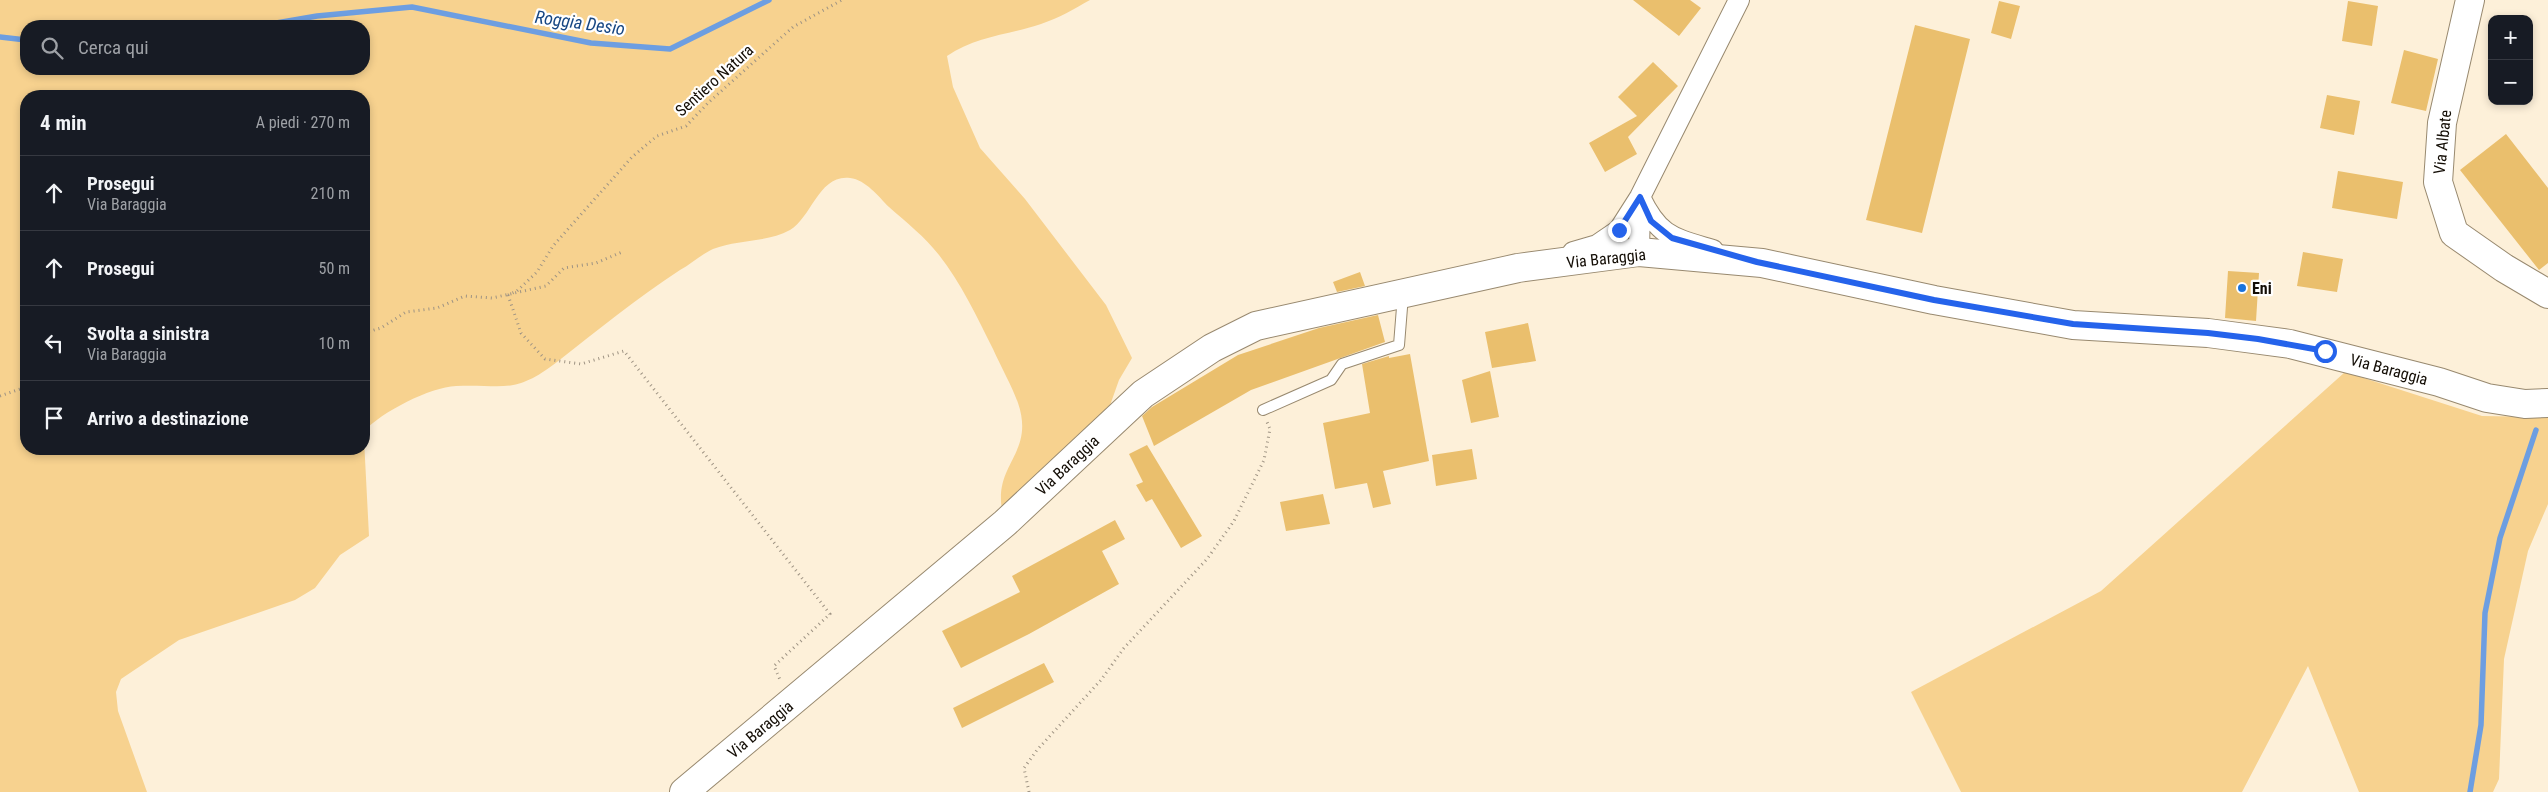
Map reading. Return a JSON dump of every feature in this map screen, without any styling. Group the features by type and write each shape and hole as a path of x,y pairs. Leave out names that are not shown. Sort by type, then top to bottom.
{"street":[{"name":"Via Baraggia","path":"1518,268 1597,245 1619,230 1640,197 1739,0"},
{"name":"Via Albate","path":"2470,0 2442,123 2438,182 2454,233 2504,268 2548,294"},
{"path":"1639,252 1640,197"},
{"path":"1640,197 1651,221 1672,238 1757,262"},
{"name":"Via Baraggia","path":"684,792 1005,523 1143,394 1212,348 1256,326 1518,268 1639,252 1757,262 1934,300 2073,324 2208,333 2290,344 2401,372 2487,398 2525,404 2548,403"}],"lane":[{"path":"1263,410 1331,380 1342,364 1399,345 1403,292"}],"path":[{"name":"Sentiero Natura","path":"508,295 517,291 536,272 554,246 632,157 657,136 686,126 708,102 793,27 842,0"},
{"path":"370,331 381,328 406,312 437,308 465,296 492,298 546,286 564,268 596,263 622,252"},
{"path":"508,295 521,333 545,359 581,364 624,352 830,614 774,666 790,704"},
{"path":"0,396 20,389"},
{"path":"1029,792 1024,768 1037,750 1101,680 1124,648 1207,559 1234,521 1264,460 1270,429 1263,410"}],"shaded area":[{"path":"0,0 1090,0 1048,22 969,44 947,56 953,87 980,148 1025,199 1106,305 1132,358 1119,380 1108,411 1009,524 1001,504 1002,488 1022,433 1022,419 1012,389 968,300 934,248 871,189 856,179 839,179 823,189 798,224 790,230 771,237 713,249 648,292 557,362 530,379 509,386 445,387 407,402 382,416 370,426 370,90 20,90 20,455 365,455 369,536 340,555 315,588 295,600 179,640 121,679 116,692 118,711 147,792 0,792"},
{"path":"2345,372 2482,416 2548,417 2548,504 2528,551 2504,659 2499,779 2493,792 2359,792 2308,666 2242,792 1961,792 1911,692 2101,591"}],"building":[{"path":"1633,0 1690,0 1701,8 1679,36"},
{"path":"1999,1 2020,6 2011,39 1991,33"},
{"path":"2348,1 2378,6 2372,46 2342,41"},
{"path":"1915,25 1970,39 1922,233 1866,220"},
{"path":"2404,50 2438,59 2426,111 2391,103"},
{"path":"1653,62 1678,86 1628,137 1637,154 1605,172 1589,143 1637,116 1618,97"},
{"path":"2327,95 2360,101 2354,135 2320,128"},
{"path":"2506,134 2548,188 2548,263 2539,270 2460,170"},
{"path":"2338,171 2403,182 2397,219 2332,208"},
{"path":"2303,252 2343,259 2337,292 2297,286"},
{"path":"2228,271 2259,273 2256,321 2225,318"},
{"path":"1360,272 1365,286 1337,292 1333,282"},
{"path":"1378,315 1385,342 1251,390 1154,446 1142,416 1152,407 1238,355 1319,328"},
{"path":"1528,323 1536,361 1492,368 1485,332"},
{"path":"1410,354 1429,461 1383,471 1391,504 1373,508 1367,483 1335,489 1323,423 1370,413 1362,364 1389,356 1389,358"},
{"path":"1490,371 1499,417 1471,423 1462,380"},
{"path":"1147,445 1202,536 1181,548 1152,499 1146,502 1136,485 1143,482 1129,454"},
{"path":"1472,449 1477,479 1436,486 1432,455"},
{"path":"1323,494 1330,524 1286,531 1280,502"},
{"path":"1115,520 1125,539 1102,551 1119,584 1029,634 961,668 942,631 1020,592 1012,576"},
{"path":"1044,663 1054,682 962,728 953,708"}],"waterway":[{"name":"Roggia Desio","path":"294,20 412,7 591,43 670,49 769,0"},
{"name":"Roggia Desio","path":"0,37 20,39"},
{"path":"2470,792 2481,725 2485,613 2500,538 2536,430"}],"place":[{"name":"Eni","path":"2242,288"}],"route":[{"path":"1619,230 1640,197 1651,221 1672,238 1757,262 1934,300 2073,324 2208,333 2258,339 2325,351"}]}
